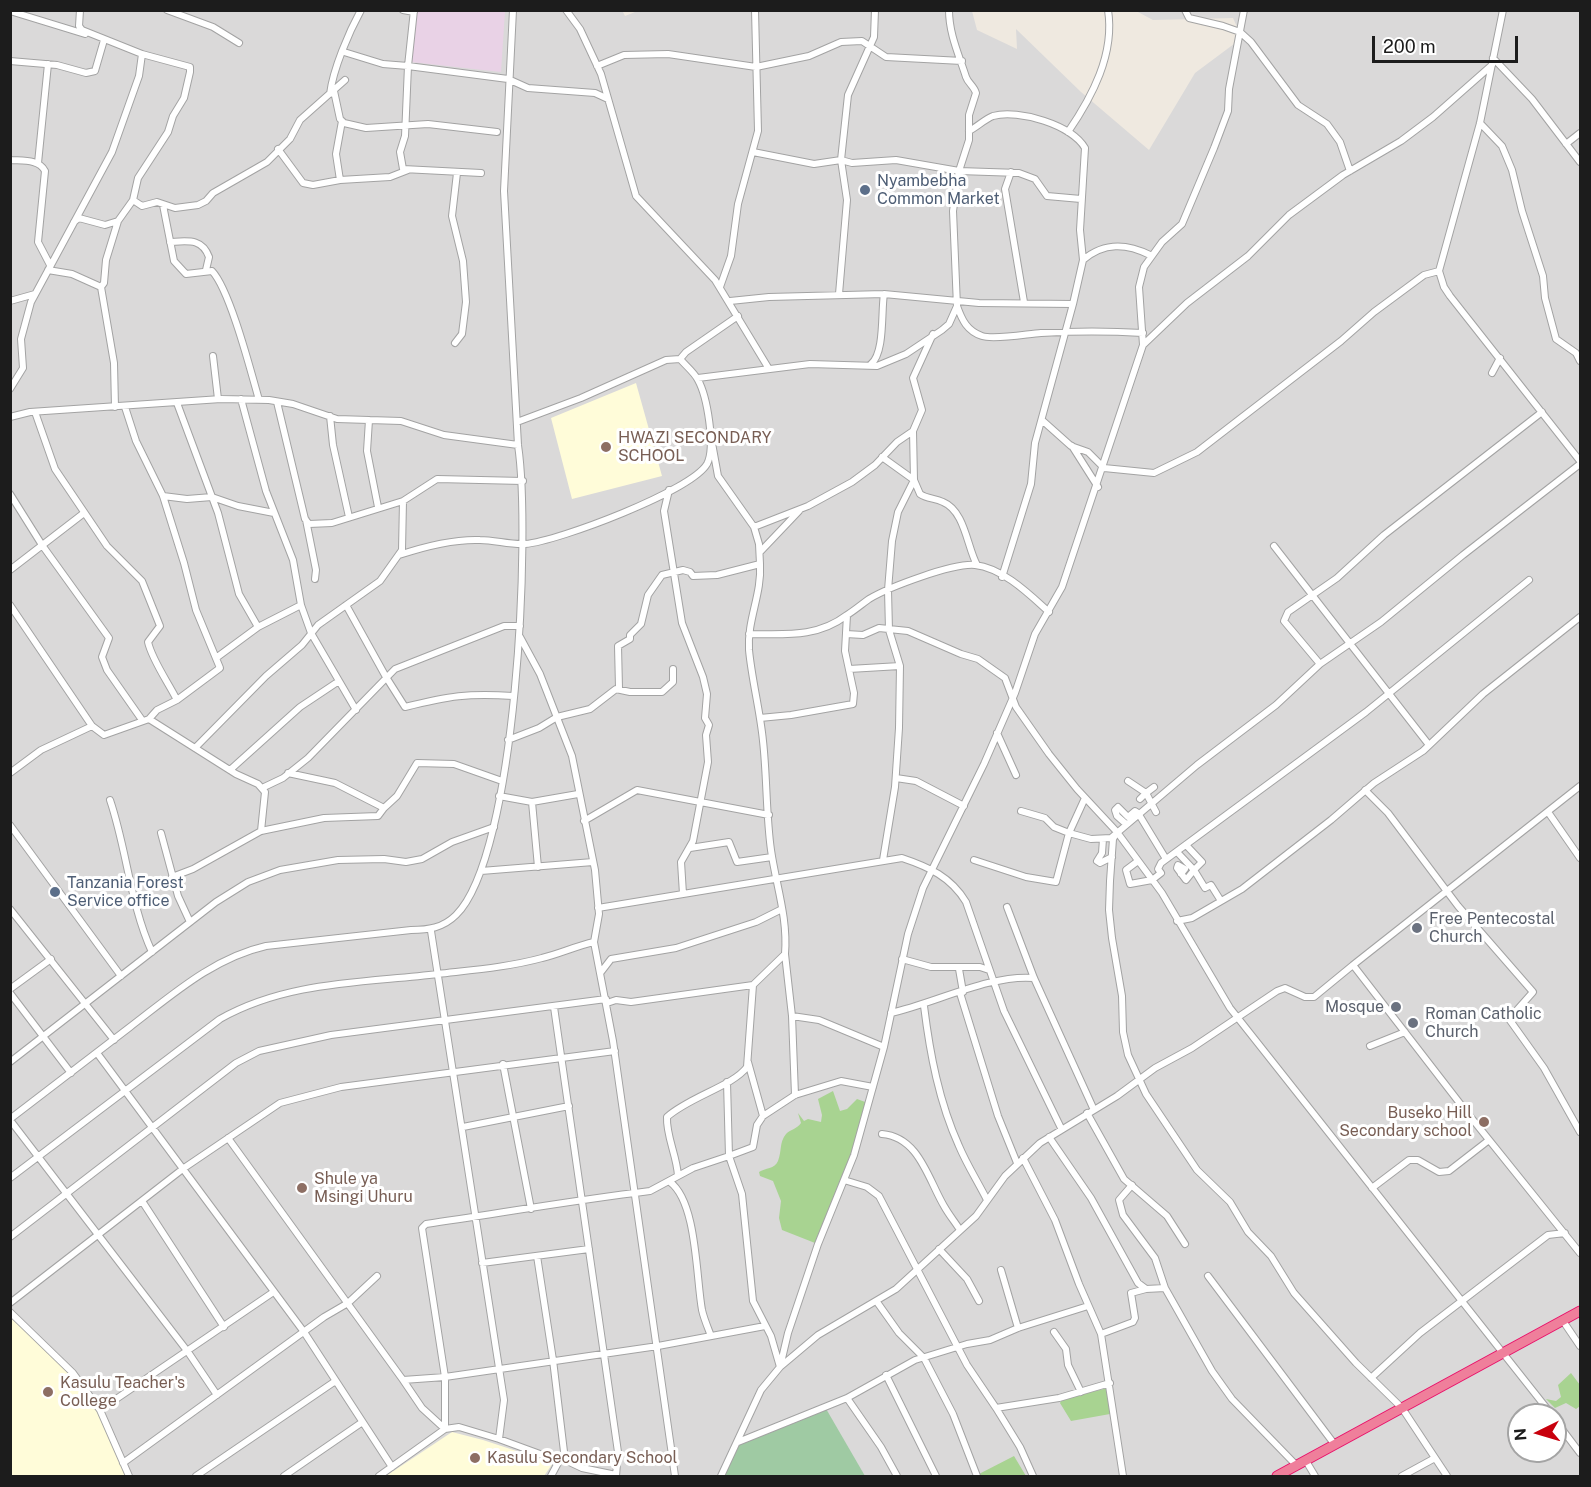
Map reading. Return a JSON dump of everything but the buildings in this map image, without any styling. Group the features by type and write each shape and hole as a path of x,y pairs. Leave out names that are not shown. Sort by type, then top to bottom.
{"highway":[{"path":"1277,1476 1581,1311"}],"street":[{"path":"80,10 79,26 88,35"},
{"path":"167,10 213,27 239,43"},
{"path":"340,180 336,154 342,121 332,93 332,78 344,52 351,27 362,10"},
{"path":"403,10 414,11 400,160 404,169 481,173"},
{"path":"217,1395 188,1352 10,1120 187,984 223,960 244,951 266,946 411,930 431,931 457,915 482,871 494,828 508,740 520,637 524,544 523,481 518,445 504,191 513,10"},
{"path":"566,10 580,29 597,66 609,99 636,196 666,225 720,286 769,369"},
{"path":"720,286 731,256 738,204 758,131 755,10"},
{"path":"839,294 847,200 841,160 848,95 874,37 875,10"},
{"path":"949,10 949,31 962,61 966,80 976,93 969,115 969,131 958,171 952,230 958,306 969,329 984,337 995,339 1007,335 1143,333"},
{"path":"1068,132 1083,110 1108,50 1108,10"},
{"path":"1185,10 1189,18 1240,32 1251,42 1298,105 1327,124 1340,142 1350,171"},
{"path":"780,1367 818,1244 854,1155 884,1047 902,958 915,908 931,869 998,733 1035,634 1062,587 1098,487 1143,345 1139,287 1150,255 1182,224 1214,148 1228,111 1229,88 1244,10"},
{"path":"1021,812 1045,818 1054,827 1069,833 1103,839 1111,838 1138,813 1276,705 1320,664 1350,645 1581,463 1444,287 1439,271 1480,123 1503,10"},
{"path":"13,11 142,54 190,67 184,98 173,116 168,132 138,178 134,200 118,221 106,260 104,283 100,287"},
{"path":"10,61 48,64 86,73 95,71 104,40"},
{"path":"597,66 624,55 668,54 756,67 809,56 841,42 862,40 886,57 962,61"},
{"path":"344,52 369,61 508,79 528,88 595,93 609,99"},
{"path":"10,388 23,368 21,339 35,294 112,152 139,76 142,54"},
{"path":"1492,62 1532,99 1581,162"},
{"path":"1143,345 1187,303 1248,256 1289,215 1350,171 1401,141 1492,62"},
{"path":"38,163 48,64"},
{"path":"134,200 142,206 157,202 175,208 198,205 257,168 290,139 300,120 345,80"},
{"path":"969,131 993,116 1028,114 1079,137 1085,148 1082,199 1083,260 1035,444 1031,484 1002,577"},
{"path":"342,121 366,128 404,124 460,127 497,132"},
{"path":"1480,123 1502,146 1512,170 1522,211 1543,276 1545,298 1556,339 1576,353 1581,361"},
{"path":"1566,144 1581,134"},
{"path":"278,149 303,183 313,185 340,180 390,177 409,169"},
{"path":"753,152 814,164 841,160 852,163 896,160 958,171 1011,172 1035,179 1047,196 1082,199"},
{"path":"10,160 38,163 45,171 38,242 49,268"},
{"path":"1011,172 1005,189 1024,302"},
{"path":"455,343 462,334 466,302 463,261 452,216 457,173"},
{"path":"163,205 174,261 186,274 206,270 216,275 230,306 259,400"},
{"path":"74,222 79,218 105,225 118,221"},
{"path":"170,242 191,240 200,244 209,257 206,270"},
{"path":"1083,260 1112,245 1131,247 1150,255"},
{"path":"49,268 72,274 100,287"},
{"path":"1071,446 1088,452 1104,468 1154,473 1197,452 1341,341 1374,312 1424,275 1439,271"},
{"path":"100,287 114,363 115,407"},
{"path":"10,301 35,294"},
{"path":"730,301 839,294 884,294 958,306 973,302 1073,304"},
{"path":"871,364 876,359 879,348 884,294"},
{"path":"698,378 810,364 871,364 877,366 906,354 949,324 958,306 973,302"},
{"path":"517,422 581,398 666,360 680,359 686,352 738,316"},
{"path":"933,334 913,378 922,410 913,431 914,480 920,494 944,502 955,514 962,524 977,566"},
{"path":"213,356 218,399"},
{"path":"1492,373 1500,358"},
{"path":"680,359 698,378 704,393 718,476 754,527 760,552 759,590 749,634 749,652 760,718 772,857 782,909 792,1016 795,1095"},
{"path":"10,417 35,412 241,399 293,404 330,416 401,421 444,435 518,445"},
{"path":"241,399 274,513 292,560 301,605 311,633 357,710"},
{"path":"276,402 305,519 316,570 315,579"},
{"path":"177,403 212,497 239,594 258,627"},
{"path":"10,605 92,726 104,735 145,719 177,700 220,668 196,610 184,562 163,496 136,441 125,406"},
{"path":"35,412 55,469 107,546 142,581 160,626 148,642 151,654 161,667 177,700"},
{"path":"1320,664 1284,621 1288,612 1337,578 1384,535 1542,412"},
{"path":"330,416 333,445 349,518"},
{"path":"369,420 367,451 378,507"},
{"path":"1042,421 1071,446 1098,487"},
{"path":"754,527 801,508 852,482 897,442 913,431"},
{"path":"399,555 473,540 524,544 578,530 642,505 688,482 707,464 712,442"},
{"path":"882,457 914,480"},
{"path":"305,519 309,524 319,525 349,518 403,501 437,479 523,481"},
{"path":"882,860 896,778 900,666 889,630 888,591 892,541 898,512 914,480"},
{"path":"669,490 664,511 682,623 699,663 707,694 705,707 709,725 706,735 708,762 700,803 690,848 681,861 683,894"},
{"path":"10,494 42,546 109,638 102,657 107,670 145,719 262,788 265,792 261,831"},
{"path":"163,496 187,499 212,497 238,506 274,513"},
{"path":"195,748 311,633 380,581 399,555 404,541 403,501"},
{"path":"760,552 801,508"},
{"path":"10,570 84,513"},
{"path":"1274,546 1429,746"},
{"path":"619,688 618,646 630,639 641,624 648,595 662,575 690,572 693,576 717,575 760,564"},
{"path":"749,634 807,634 824,630 869,599 953,567 977,566 1002,577 1030,595 1049,612"},
{"path":"1138,861 1126,870 1130,884 1152,880 1161,873 1158,869 1166,860 1388,693 1529,580"},
{"path":"216,658 258,627 301,605"},
{"path":"346,605 405,707 448,695 513,696"},
{"path":"760,718 791,716 853,704 845,651 847,615"},
{"path":"1177,921 1192,918 1221,901 1314,834 1365,790 1429,746 1483,694 1581,617"},
{"path":"262,788 288,773 328,740 386,677 405,665 498,629 520,626"},
{"path":"846,634 863,636 879,628 908,631 978,659 1005,678 1016,707 1039,740 1085,798 1117,832 1152,880 1208,975 1237,1016 1505,1353 1542,1403"},
{"path":"520,637 540,674 572,756 593,862 598,908 594,942 615,1051 675,1476"},
{"path":"849,669 900,666"},
{"path":"619,688 630,692 662,692 673,682 673,669"},
{"path":"230,770 300,707 339,681"},
{"path":"508,740 539,728 557,717 590,709 619,688"},
{"path":"10,773 41,750 63,742 92,726"},
{"path":"998,733 1016,775"},
{"path":"172,877 193,869 261,831 324,818 378,816 397,796 417,763 454,764 502,781"},
{"path":"288,773 335,783 384,808"},
{"path":"896,778 916,781 964,806"},
{"path":"1128,781 1146,793 1156,812"},
{"path":"721,1476 761,1390 780,1367 818,1335 896,1289 960,1230 1017,1163 1049,1137 1192,1048 1237,1016 1285,988 1305,997 1314,997 1581,786"},
{"path":"1140,799 1154,787"},
{"path":"584,821 637,790 769,814"},
{"path":"1365,790 1388,813 1446,891 1533,992 1509,1019 1544,1068 1581,1132"},
{"path":"499,796 532,802 578,794"},
{"path":"1162,795 1167,802"},
{"path":"974,860 1026,877 1056,882 1069,833 1085,798"},
{"path":"110,800 118,824 140,923 152,952"},
{"path":"532,802 538,867"},
{"path":"1126,824 1117,816 1115,810 1120,807 1128,817 1135,811 1138,813"},
{"path":"1548,812 1581,858"},
{"path":"1138,813 1166,860"},
{"path":"10,825 121,976"},
{"path":"10,1062 190,922 248,882 280,870 338,860 384,859 406,862 422,859 444,845 494,828"},
{"path":"1117,832 1113,839 1109,910 1122,996 1123,1032 1128,1055 1139,1079 1197,1170 1230,1202 1248,1232 1271,1256 1294,1293 1371,1378 1402,1408 1447,1476"},
{"path":"162,833 172,877 190,922"},
{"path":"1103,839 1102,853 1097,861 1100,863 1112,857"},
{"path":"690,848 729,842 737,862 772,857"},
{"path":"1181,874 1186,880 1202,862 1186,845"},
{"path":"1177,852 1194,870 1205,888 1211,885 1221,901"},
{"path":"598,908 819,873 882,860 902,858 931,869 957,887 993,981 1039,1086 1061,1128"},
{"path":"482,871 593,862"},
{"path":"1007,907 1034,978 1110,1156 1124,1179 1167,1216 1185,1244"},
{"path":"10,909 114,1040"},
{"path":"601,972 611,959 676,948 756,922 782,909"},
{"path":"10,927 18,921"},
{"path":"431,931 504,1400 499,1439"},
{"path":"10,1178 220,1018 246,1004 289,992 333,984 438,974 542,958 594,942"},
{"path":"10,1237 236,1063 259,1051 331,1035 554,1006 616,999 631,1002 753,985 785,954"},
{"path":"902,958 931,967 959,969 980,967 989,970"},
{"path":"51,959 10,991 71,1073"},
{"path":"1353,965 1489,1140 1581,1253"},
{"path":"959,969 962,992 987,1082 1017,1163"},
{"path":"891,1013 924,1006 993,981 1034,978"},
{"path":"753,985 748,1018 748,1062 763,1116"},
{"path":"379,1476 445,1429 459,1427 582,1468 616,1475 618,1452 554,1006"},
{"path":"924,1006 931,1058 940,1095 958,1145 987,1200"},
{"path":"792,1016 819,1020 884,1047"},
{"path":"1370,1046 1405,1032"},
{"path":"10,1303 184,1168 268,1109 309,1094 341,1087 503,1064 562,1060 615,1051"},
{"path":"97,1053 304,1332 334,1382 392,1467"},
{"path":"678,1176 667,1117 690,1100 744,1071 748,1062"},
{"path":"503,1064 531,1209"},
{"path":"445,1429 445,1377 422,1228 426,1224 531,1209 582,1199 650,1191 693,1168 753,1147 757,1125 763,1116 795,1095 841,1081 873,1087"},
{"path":"727,1082 729,1156 742,1194 753,1301 780,1367"},
{"path":"463,1127 569,1106"},
{"path":"882,1134 897,1137 914,1151 960,1230"},
{"path":"1049,1137 1090,1198 1138,1283 1146,1289"},
{"path":"228,1138 422,1408 445,1429"},
{"path":"1372,1188 1409,1160 1418,1160 1439,1172 1449,1171 1489,1140"},
{"path":"1023,1158 1055,1220 1101,1334 1123,1476"},
{"path":"844,1180 867,1187 879,1196 977,1384 1012,1433 1034,1476"},
{"path":"670,1182 681,1193 688,1217 703,1312 711,1336"},
{"path":"1132,1185 1119,1200 1123,1215 1152,1253 1165,1288 1212,1371 1232,1399 1297,1466"},
{"path":"142,1201 224,1327"},
{"path":"1371,1378 1420,1333 1548,1235 1565,1233"},
{"path":"482,1263 589,1249"},
{"path":"939,1249 966,1279 979,1301"},
{"path":"537,1256 554,1360 562,1460 551,1476"},
{"path":"1002,1270 1018,1328"},
{"path":"123,1463 304,1332 348,1303 376,1276"},
{"path":"1208,1276 1335,1445"},
{"path":"1101,1334 1132,1322 1135,1318 1131,1293 1165,1288"},
{"path":"100,1410 273,1293"},
{"path":"877,1302 899,1333 924,1358 953,1414 977,1476"},
{"path":"738,1442 847,1398 886,1375 924,1358 958,1347 990,1341 1018,1328 1088,1306"},
{"path":"10,1312 73,1373 100,1410 123,1463 126,1476"},
{"path":"1563,1320 1581,1346"},
{"path":"403,1380 445,1377 658,1346 765,1326"},
{"path":"1054,1332 1066,1349 1068,1365 1081,1392"},
{"path":"886,1375 936,1476"},
{"path":"196,1476 334,1382"},
{"path":"996,1408 1081,1392 1110,1383"},
{"path":"847,1398 881,1447 894,1475"},
{"path":"284,1476 361,1423"},
{"path":"1567,1435 1581,1453"},
{"path":"1402,1476 1435,1458"},
{"path":"1306,1461 1315,1476"}],"shaded area":[{"path":"622,10 625,16 640,10 972,11 977,30 1017,49 1016,29 1081,92 1149,150 1195,73 1242,38 1233,18 1153,20 1136,11 1580,11 1580,1476 11,1476 10,11"},
{"path":"414,11 505,11 501,72 411,62"},
{"name":"HWAZI SECONDARY SCHOOL","path":"636,383 662,476 572,499 551,418"},
{"name":"Kasulu Teacher's College","path":"10,1312 73,1374 99,1411 129,1476 11,1476"},
{"name":"Kasulu Secondary School","path":"452,1432 553,1463 544,1476 386,1476"}],"green space":[{"path":"833,1091 840,1111 847,1109 857,1099 868,1103 854,1155 818,1243 815,1243 782,1230 779,1218 781,1201 773,1181 760,1176 759,1172 777,1164 784,1137 801,1123 798,1113 804,1121 808,1119 821,1122 822,1115 818,1099"},
{"path":"1571,1373 1580,1385 1580,1406 1576,1409 1567,1403 1550,1403 1546,1399 1556,1401 1561,1397 1558,1385"},
{"path":"1108,1388 1110,1414 1071,1421 1060,1403 1062,1399"},
{"path":"825,1407 865,1476 724,1476 740,1443"},
{"path":"1014,1456 1026,1476 980,1476 979,1474"}],"place":[{"name":"Nyambebha Common Market","path":"865,190"},
{"name":"HWAZI SECONDARY SCHOOL","path":"606,447"},
{"name":"Tanzania Forest Service office","path":"55,892"},
{"name":"Free Pentecostal Church","path":"1417,928"},
{"name":"Mosque","path":"1396,1007"},
{"name":"Roman Catholic Church","path":"1413,1023"},
{"name":"Buseko Hill Secondary school","path":"1484,1122"},
{"name":"Shule ya Msingi Uhuru","path":"302,1188"},
{"name":"Kasulu Teacher's College","path":"48,1392"},
{"name":"Kasulu Secondary School","path":"475,1458"}]}
